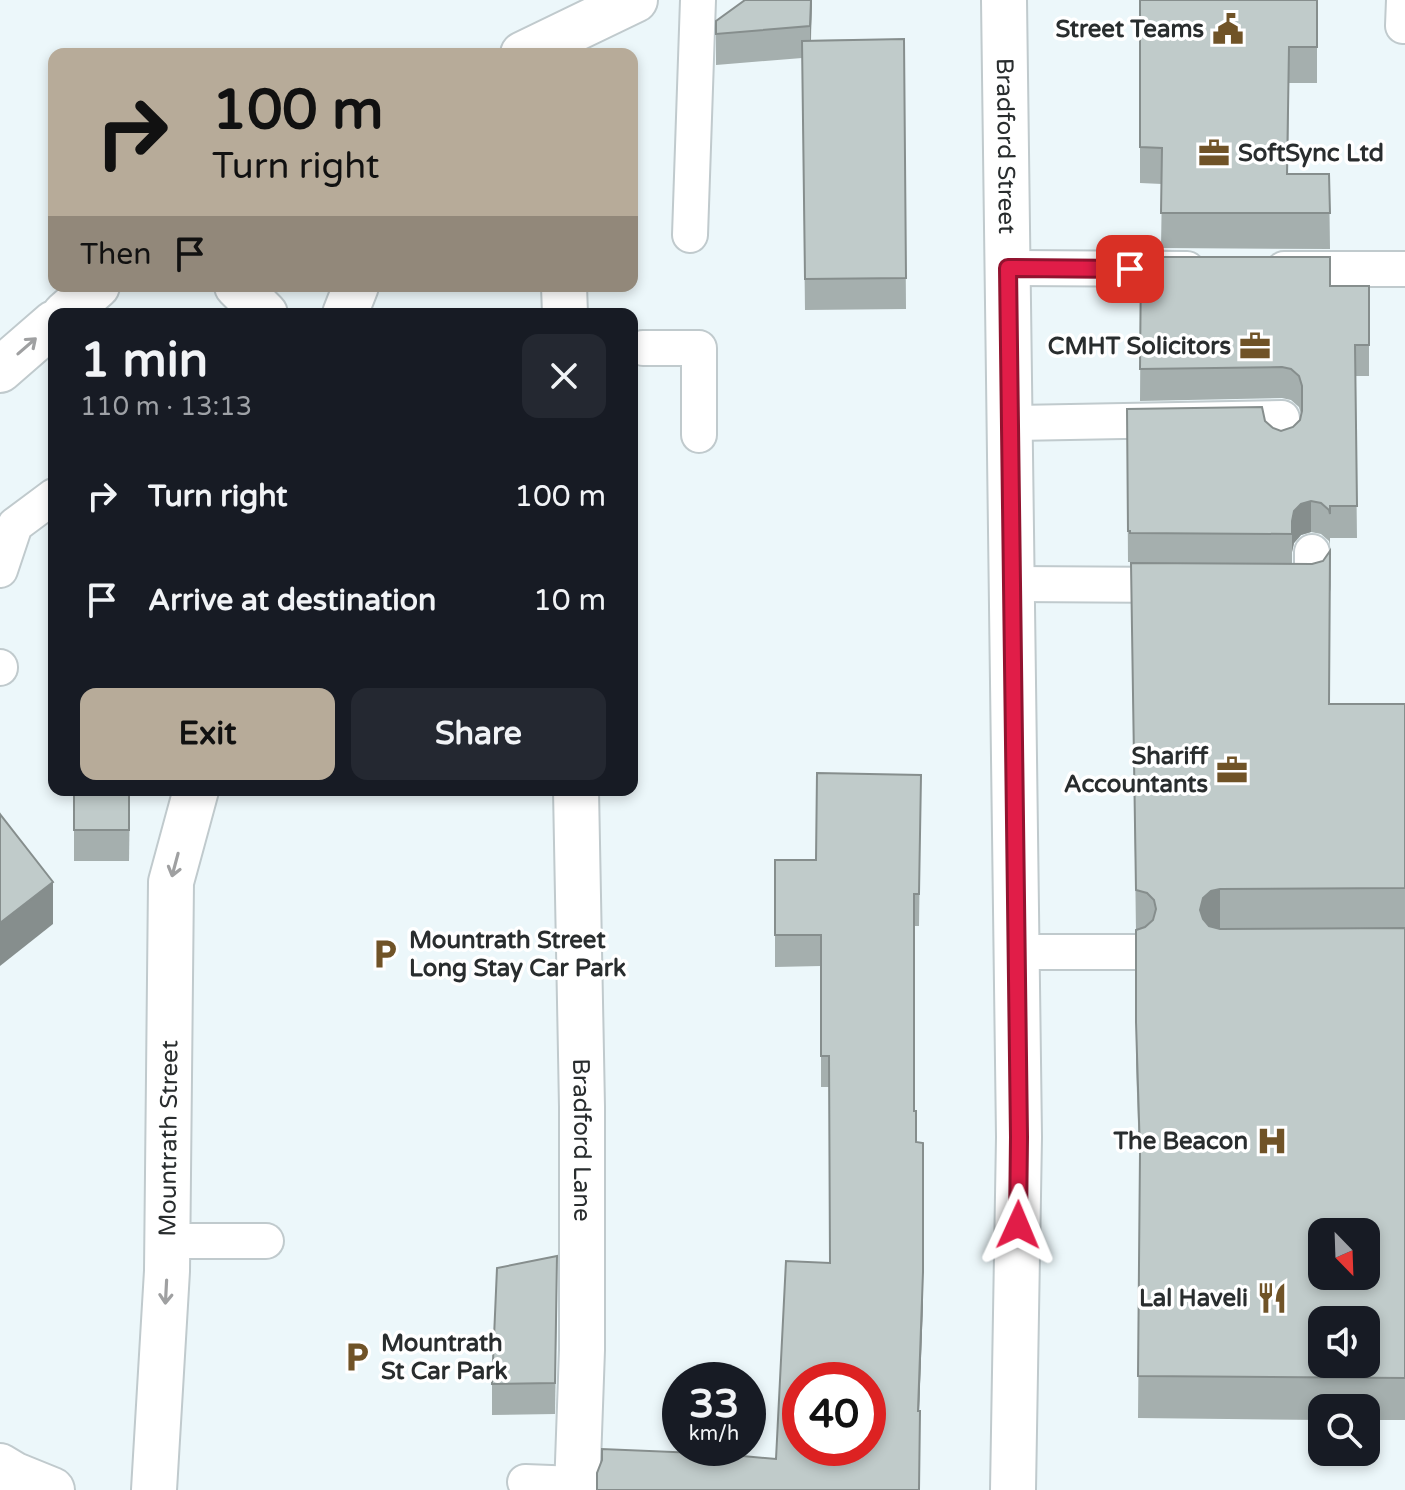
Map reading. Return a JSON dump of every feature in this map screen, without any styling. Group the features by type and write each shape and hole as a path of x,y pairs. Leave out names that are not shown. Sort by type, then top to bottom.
{"street":[{"path":"549,48 570,43 635,0"},
{"name":"Bradford Street","path":"1004,0 1019,1137 1013,1490"},
{"path":"72,308 90,292"},
{"path":"243,292 259,308"},
{"path":"0,370 48,328"},
{"name":"Mountrath Street","path":"154,1490 168,1241 171,882 194,796"},
{"name":"Bradford Lane","path":"576,796 582,1107 582,1350 577,1487"},
{"path":"0,1466 52,1490"}],"lane":[{"path":"690,235 698,0"},
{"path":"1008,268 1405,269"},
{"path":"643,348 699,348 699,435"},
{"path":"1010,423 1282,418 1282,442"},
{"path":"0,570 15,525 48,500"},
{"path":"1265,586 1312,586 1312,552"},
{"path":"1012,584 1202,585"},
{"path":"1017,952 1136,952"},
{"path":"168,1241 266,1241"},
{"path":"525,1482 577,1487"}],"building":[{"path":"745,0 811,0 810,26 716,34 716,21"},
{"path":"1140,0 1317,0 1317,47 1289,47 1287,174 1329,174 1330,213 1161,213 1162,148 1140,147"},
{"path":"904,39 906,278 805,279 802,41"},
{"path":"1141,257 1330,257 1330,286 1369,286 1369,345 1355,345 1357,506 1330,506 1330,514 1321,503 1311,501 1301,504 1294,511 1292,534 1128,531 1127,409 1262,407 1265,421 1281,431 1293,427 1300,420 1302,411 1302,386 1299,376 1291,369 1140,369"},
{"path":"1330,551 1329,704 1405,704 1405,888 1220,889 1211,891 1203,898 1200,910 1209,926 1220,929 1405,928 1405,1378 1380,1378 1380,1306 1308,1306 1308,1377 1138,1376 1140,1153 1136,930 1153,920 1156,909 1154,900 1147,893 1136,890 1131,563 1312,564 1323,561"},
{"path":"817,773 921,775 919,894 914,894 914,1111 916,1142 923,1143 919,1490 597,1490 602,1449 662,1452 662,1466 766,1466 766,1458 776,1459 786,1261 830,1263 829,1056 821,1056 821,935 775,935 775,860 816,860"},
{"path":"74,796 129,796 129,830 74,830"},
{"path":"0,814 53,882 0,923"},
{"path":"557,1256 555,1383 492,1384 497,1268"}],"place":[{"name":"Street Teams","path":"1228,29"},
{"name":"SoftSync Ltd","path":"1214,153"},
{"name":"CMHT Solicitors","path":"1255,346"},
{"name":"Shariff Accountants","path":"1232,770"},
{"name":"Mountrath Street Long Stay Car Park","path":"385,954"},
{"name":"The Beacon","path":"1272,1141"},
{"name":"Lal Haveli","path":"1272,1298"},
{"name":"Mountrath St Car Park","path":"357,1357"}],"route":[{"path":"1018,1225 1008,268 1130,269"}]}
